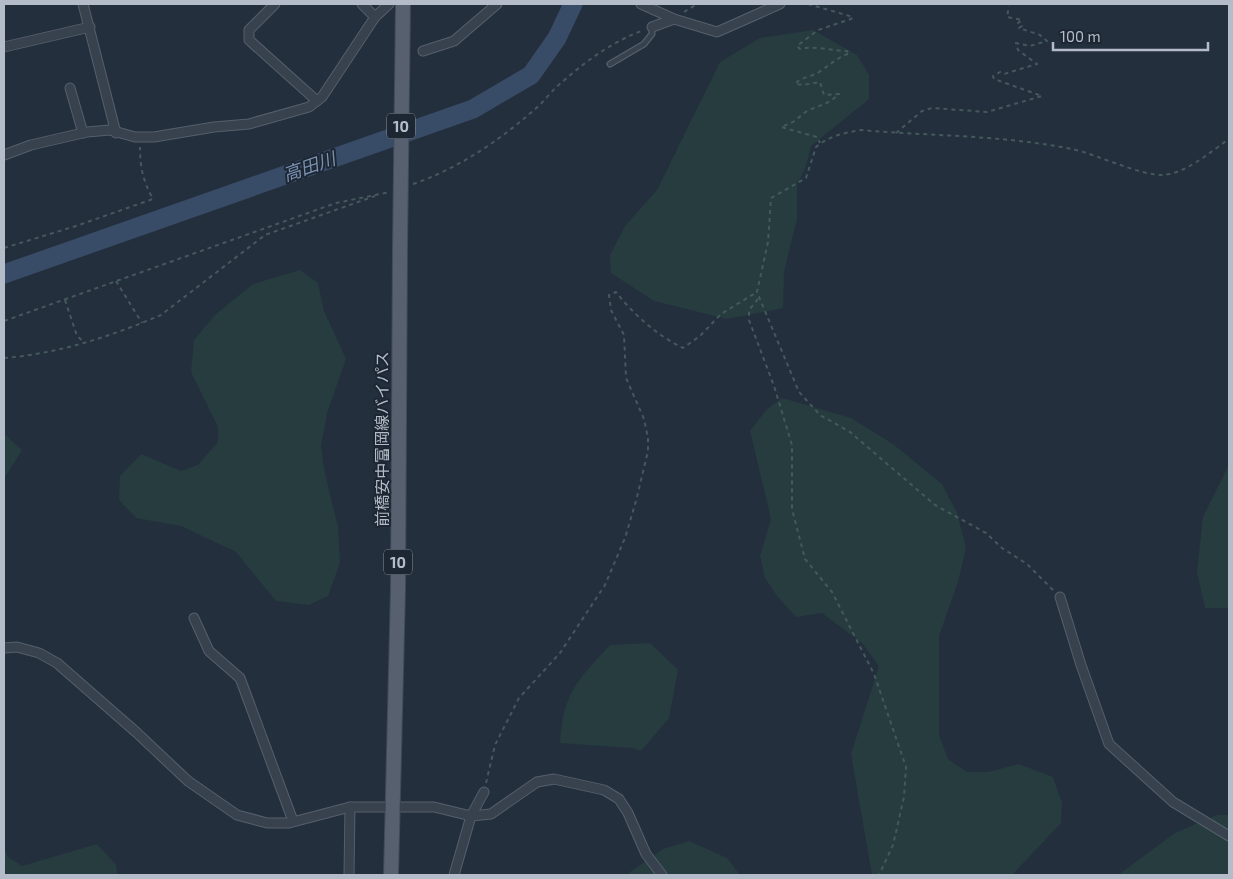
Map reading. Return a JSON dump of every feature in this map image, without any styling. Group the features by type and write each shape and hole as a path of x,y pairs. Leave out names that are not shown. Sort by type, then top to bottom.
{"main road":[{"name":"前橋安中富岡線バイパス","path":"391,875 398,579 403,4"}],"street":[{"path":"83,4 116,133"},
{"path":"275,4 249,30 249,40 317,101"},
{"path":"362,4 375,17"},
{"path":"4,155 83,133 110,130 116,133 140,137 249,124 309,107 322,98 375,17 389,4"},
{"path":"423,51 454,41 497,4"},
{"path":"641,4 674,19 717,32 780,4"},
{"path":"652,26 674,19"},
{"path":"4,47 90,27"},
{"path":"70,88 83,133"},
{"path":"1060,597 1081,665 1109,744 1172,802 1229,836"},
{"path":"194,618 209,651 240,678 293,821"},
{"path":"4,648 17,647 39,653 57,663 188,780 237,816 267,823 293,821 350,807 434,807 471,816 491,814 537,782 554,779 604,790 618,799 628,813 646,854 662,875"},
{"path":"454,875 471,816 484,792"},
{"path":"349,875 350,807"}],"lane":[{"path":"610,64 644,44 652,34 652,26"}],"path":[{"path":"674,19 697,4"},
{"path":"808,4 853,17 818,30 797,46 800,49 807,47 847,51 850,53 844,54 818,72 798,80 795,84 803,85 820,82 824,95 839,94 831,101 807,111 792,122 781,127 816,136 820,144"},
{"path":"896,133 898,128 922,110 932,108 987,112 1042,96 1029,93 994,79 993,76 1000,72 1004,74 1037,64 1018,50 1016,43 1030,46 1047,41 1040,35 1020,28 1022,26 1018,23 1022,20 1007,16 1009,6"},
{"path":"405,187 422,181 492,143 536,109 559,84 609,46 622,38 652,26"},
{"path":"1060,597 1028,564 1002,548 986,533 935,504 850,432 820,415 799,392 758,299 757,292 768,242 771,198 806,178 816,146 836,135 860,130 1025,142 1073,150 1133,169 1162,175 1180,171 1229,139"},
{"path":"4,248 76,226 152,199 144,182 140,167 140,137"},
{"path":"4,321 336,203 396,190"},
{"path":"4,358 26,356 84,342 161,315 265,235 381,193"},
{"path":"116,281 142,323"},
{"path":"484,792 495,745 507,722 520,698 560,653 605,585 625,538 636,501 648,451 648,438 644,419 626,378 624,335 611,310 609,295 616,292 626,304 669,342 683,348 700,336 721,314 757,292"},
{"path":"65,299 77,336 84,342"},
{"path":"758,299 749,310 749,320 774,386 792,446 792,508 805,559 832,592 874,674 906,767 904,797 893,845 879,875"}],"green space":[{"path":"813,30 857,55 869,75 869,99 811,146 806,166 797,185 797,219 784,272 783,308 727,319 654,301 611,273 610,255 625,226 657,190 720,62 760,38"},
{"path":"300,270 318,283 324,311 346,359 327,413 321,446 324,469 338,527 340,563 328,596 309,605 276,601 236,552 181,526 136,518 119,500 120,476 141,454 181,471 198,465 218,442 218,427 191,372 194,340 215,315 253,284"},
{"path":"782,398 851,418 893,444 942,484 957,513 966,548 958,582 939,636 939,735 948,759 967,772 988,772 1019,764 1053,777 1062,803 1061,823 1012,875 872,875 851,754 879,666 862,643 822,613 796,617 777,596 765,578 760,556 771,519 750,431 766,410"},
{"path":"4,434 22,450 4,479"},
{"path":"1229,465 1229,608 1205,608 1197,572 1203,517"},
{"path":"650,643 678,670 669,718 641,751 632,748 560,743 565,711 569,699 574,688 589,668 610,645"},
{"path":"1217,815 1229,815 1229,875 1118,875 1175,833"},
{"path":"689,841 727,858 740,875 626,875 663,849"},
{"path":"97,844 116,865 117,875 4,875 4,847 8,857 22,866"}],"waterway":[{"name":"高田川","path":"4,274 473,109 531,75 557,38 573,4"}]}
